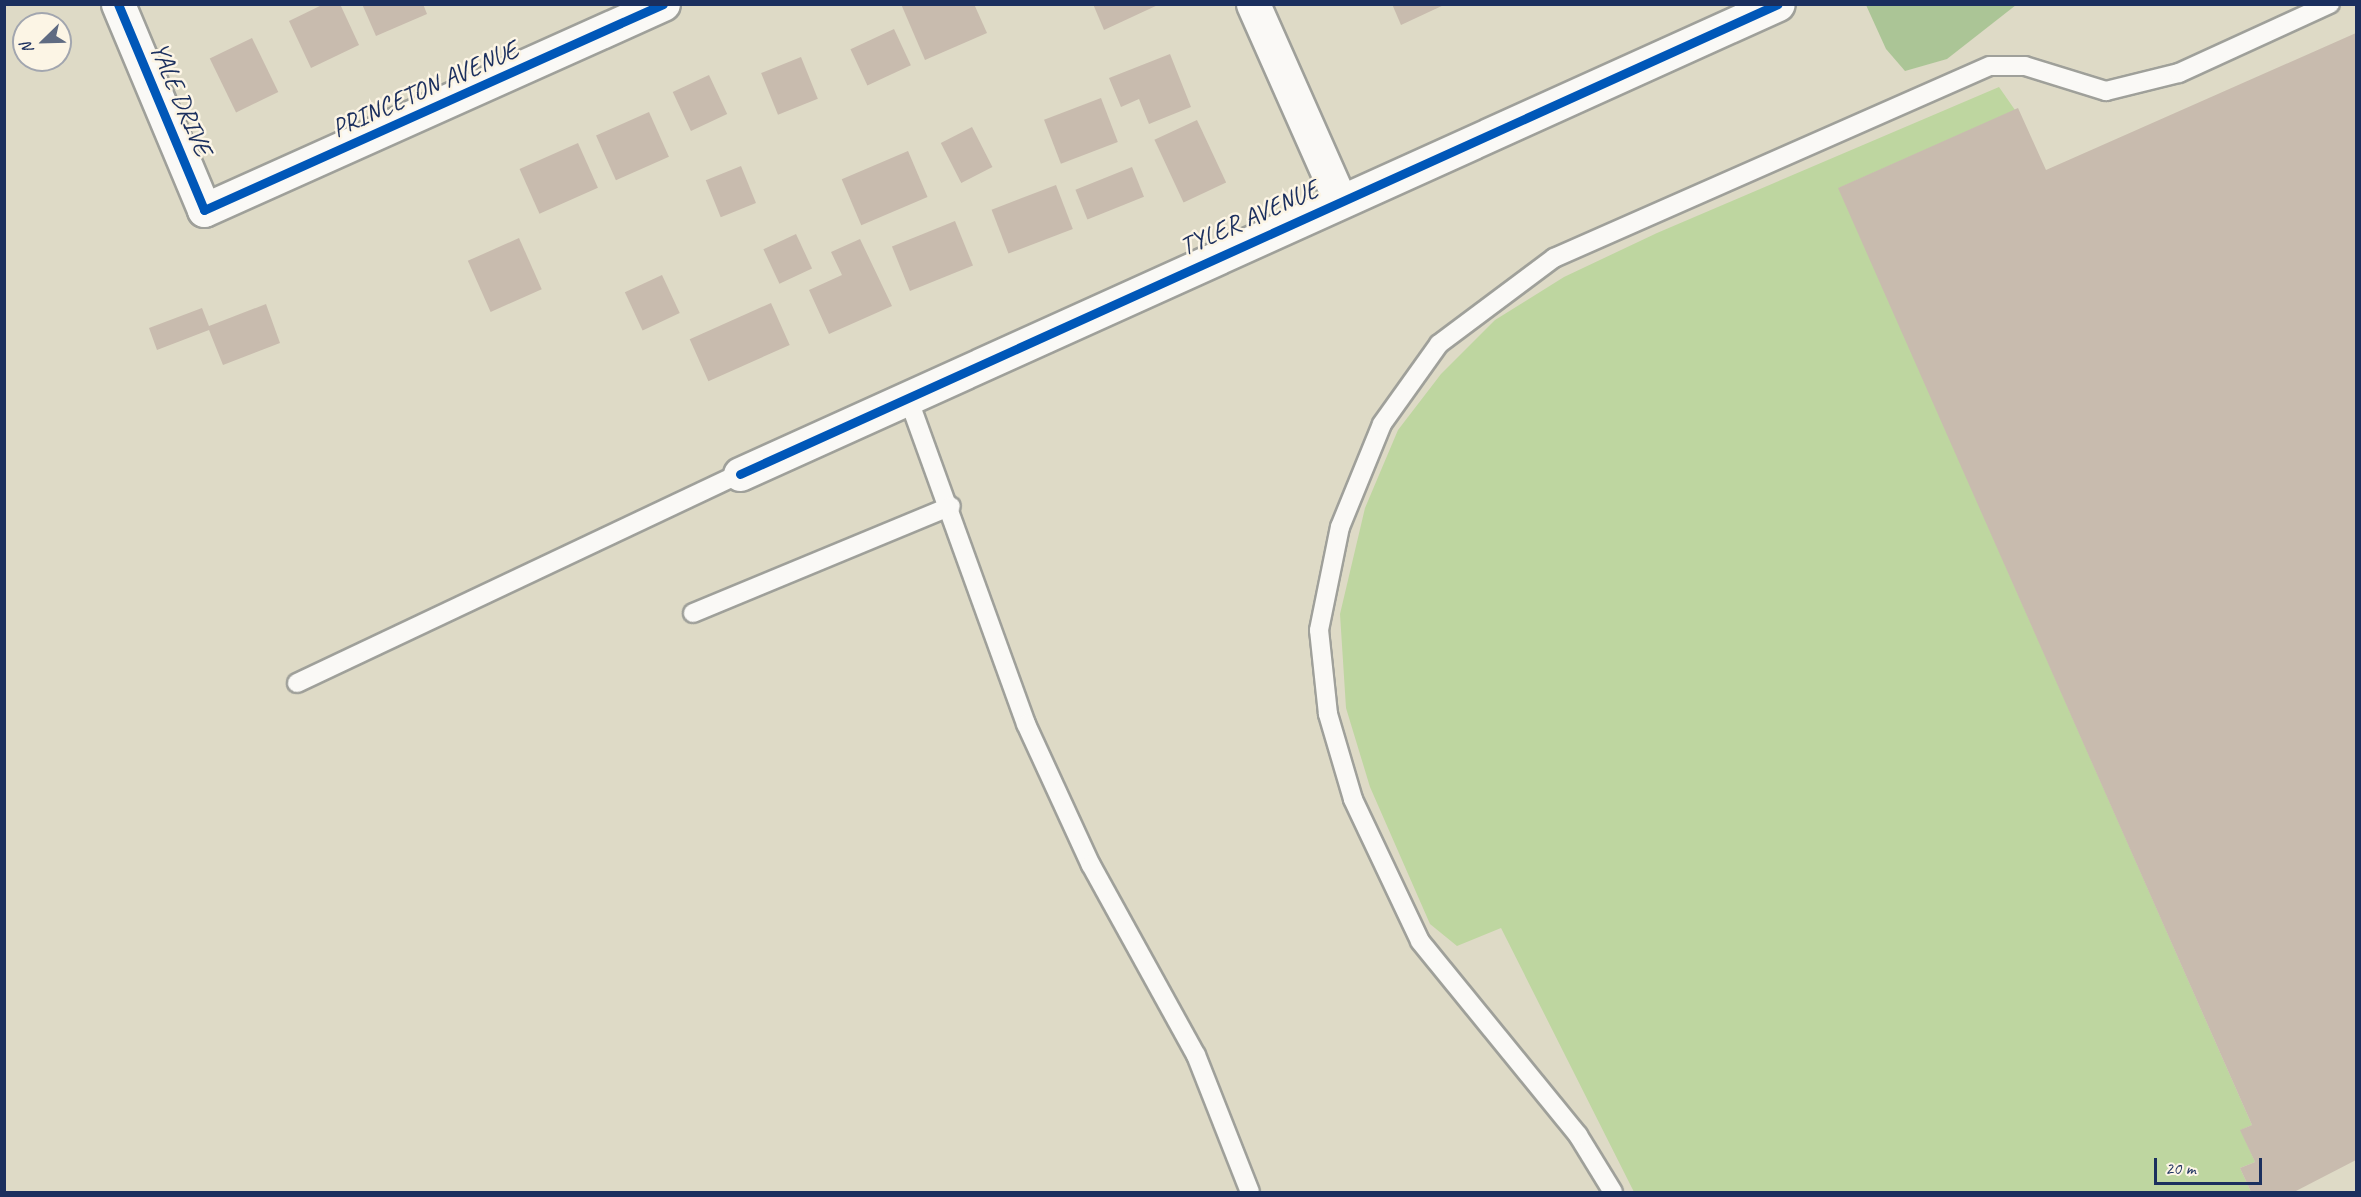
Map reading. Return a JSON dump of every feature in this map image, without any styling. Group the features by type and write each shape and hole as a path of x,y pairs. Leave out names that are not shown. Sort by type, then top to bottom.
{"street":[{"name":"YALE DRIVE","path":"118,4 204,210"},
{"name":"PRINCETON AVENUE","path":"204,210 663,4"},
{"path":"1253,4 1340,200"},
{"name":"TYLER AVENUE","path":"740,474 907,395 1778,4"}],"lane":[{"path":"1613,1192 1578,1135 1420,941 1353,799 1329,714 1319,630 1340,527 1382,424 1439,344 1520,281 1586,244 1990,66 2025,66 2106,91 2179,72 2330,4"},
{"path":"907,395 951,506 1026,724 1091,865 1196,1055 1250,1192"},
{"path":"297,683 740,474"},
{"path":"693,614 951,506"}],"green space":[{"path":"1866,5 2016,5 1947,59 1905,71 1886,49"},
{"path":"1999,87 2015,110 1839,188 2252,1125 2241,1130 2255,1162 2240,1168 2251,1192 1634,1192 1501,928 1457,946 1430,924 1370,787 1346,708 1340,614 1365,508 1398,430 1441,374 1495,320 1564,277 1657,233"}],"building":[{"path":"324,4 340,4 359,45 311,68 289,21"},
{"path":"362,4 423,4 427,14 376,36"},
{"path":"901,4 974,4 987,33 925,60"},
{"path":"1093,4 1160,4 1104,30"},
{"path":"1392,4 1446,4 1401,25"},
{"path":"894,29 911,65 867,86 850,49"},
{"path":"2356,33 2356,1160 2294,1192 2251,1192 2240,1168 2255,1162 2240,1130 2252,1125 1838,188 2018,108 2046,170"},
{"path":"252,38 278,92 236,113 210,59"},
{"path":"1170,54 1191,107 1149,124 1139,99 1121,107 1109,78"},
{"path":"801,57 818,99 778,115 761,73"},
{"path":"709,75 727,114 691,131 673,92"},
{"path":"1101,98 1118,142 1061,164 1044,120"},
{"path":"649,112 669,157 616,180 596,136"},
{"path":"1197,120 1226,183 1184,202 1154,140"},
{"path":"972,127 992,167 961,183 941,143"},
{"path":"578,143 598,188 539,214 520,169"},
{"path":"908,151 928,197 861,225 842,179"},
{"path":"741,166 756,203 721,217 706,180"},
{"path":"1132,167 1144,197 1087,220 1075,190"},
{"path":"1056,185 1073,229 1008,254 992,210"},
{"path":"955,221 973,266 910,291 892,246"},
{"path":"796,234 812,268 779,284 763,249"},
{"path":"519,238 542,289 491,312 468,261"},
{"path":"860,239 892,306 829,334 809,290 842,275 831,252"},
{"path":"662,275 680,313 643,330 625,292"},
{"path":"771,303 790,345 708,381 690,339"},
{"path":"266,304 280,343 223,365 209,330 157,350 149,328 202,308 209,326"}],"cycle path":[{"path":"118,4 204,210 663,4"},
{"path":"740,474 1778,4"}]}
